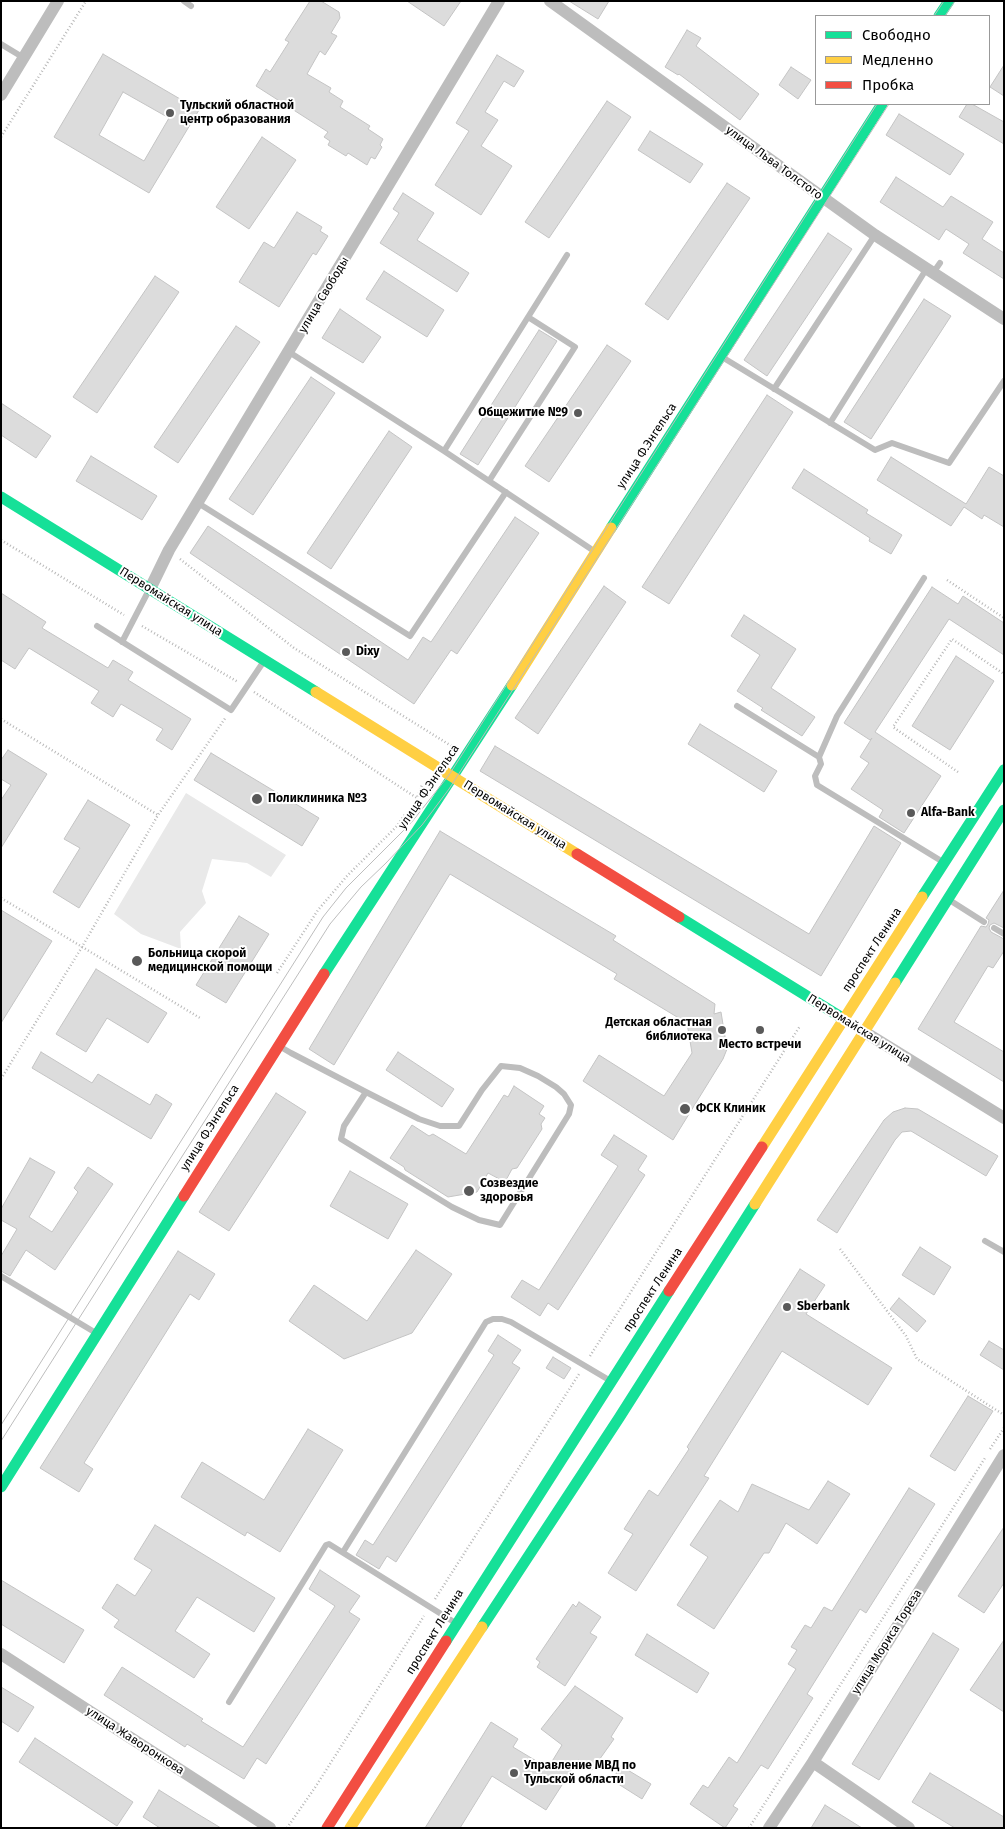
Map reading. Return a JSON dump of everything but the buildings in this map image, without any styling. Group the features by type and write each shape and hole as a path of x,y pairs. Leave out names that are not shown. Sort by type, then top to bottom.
{"main road":[{"path":"940,15 949,1"},
{"name":"улица Ф.Энгельса","path":"1,1487 278,1046 432,806 453,777 881,105"},
{"name":"Первомайская улица","path":"1,497 863,1031"},
{"name":"проспект Ленина","path":"327,1828 611,1381 1004,770"},
{"path":"350,1828 619,1418 1004,810"}],"street":[{"path":"1,95 58,1"},
{"name":"улица Свободы","path":"150,589 169,550 499,1"},
{"name":"улица Льва Толстого","path":"550,1 822,198 875,235 933,268 1004,318"},
{"name":"Первомайская улица","path":"863,1031 1004,1118"},
{"name":"улица Мориса Тореза","path":"769,1828 813,1762 1004,1455"},
{"name":"улица Жаворонкова","path":"1,1654 270,1828"},
{"path":"813,1762 909,1828"}],"lane":[{"path":"184,1 191,6"},
{"path":"1,44 24,58"},
{"path":"774,389 875,235"},
{"path":"444,452 567,255"},
{"path":"830,423 933,268"},
{"path":"489,481 575,347 528,317"},
{"path":"289,352 596,552"},
{"path":"721,357 875,450 892,443 949,463 1004,381"},
{"path":"198,503 410,636 506,492"},
{"path":"924,578 837,716 819,757 821,764 815,776 817,785 944,862"},
{"path":"122,642 150,589"},
{"path":"97,626 231,710 264,660"},
{"path":"737,706 819,757"},
{"path":"947,899 984,922"},
{"path":"994,928 1004,934"},
{"path":"278,1046 366,1092 419,1120 440,1126 459,1126 501,1066 520,1068 538,1076 564,1094 571,1105 569,1114 500,1225 478,1220 452,1207 341,1139 344,1126 366,1092"},
{"path":"985,1241 1004,1252"},
{"path":"1,1276 97,1334"},
{"path":"343,1552 486,1322 502,1319 511,1322 611,1381"},
{"path":"229,1702 326,1545 332,1545 457,1624"}],"path":[{"path":"1,137 86,1"},
{"path":"1,540 246,687 417,798"},
{"path":"169,550 294,648 450,745 465,758"},
{"path":"947,580 1004,618"},
{"path":"958,772 892,728 952,639 1004,674"},
{"path":"1,1079 82,947 158,815 231,710"},
{"path":"1,719 158,815"},
{"path":"412,805 422,785"},
{"path":"278,973 318,910 347,876 397,826 407,812"},
{"path":"1,898 200,1018"},
{"path":"287,1828 430,1608 800,1026"},
{"path":"840,1249 906,1336 917,1358 1004,1415"},
{"path":"749,1828 1004,1428"}],"shaded area":[{"path":"186,793 286,855 271,877 247,863 212,859 202,891 206,903 180,932 181,949 141,934 114,914"}],"tram line":[{"path":"935,15 944,1"},
{"path":"946,15 955,1"},
{"path":"1,1425 323,917 346,888 411,823 449,775 876,105"},
{"path":"1,1441 330,924 361,887 422,825 449,789 888,105"}],"traffic: fast":[{"path":"940,15 949,1"},
{"path":"611,528 881,105"},
{"path":"1,497 316,692"},
{"path":"324,974 512,685"},
{"path":"922,897 1004,770"},
{"path":"895,983 1004,810"},
{"path":"679,917 844,1019"},
{"path":"1,1487 184,1196"},
{"path":"482,1627 619,1418 755,1204"},
{"path":"446,1641 669,1291"}],"traffic: slow":[{"path":"512,685 611,528"},
{"path":"316,692 577,854"},
{"path":"762,1147 922,897"},
{"path":"755,1204 895,983"},
{"path":"350,1828 482,1627"}],"traffic: jam":[{"path":"577,854 679,917"},
{"path":"184,1196 324,974"},
{"path":"669,1291 762,1147"},
{"path":"327,1828 446,1641"}],"place":[{"name":"Тульский областной центр образования","path":"170,113"},
{"name":"Общежитие №9","path":"578,413"},
{"name":"Dixy","path":"346,652"},
{"name":"Поликлиника №3","path":"257,799"},
{"name":"Alfa-Bank","path":"911,813"},
{"name":"Больница скорой медицинской помощи","path":"137,961"},
{"name":"Детская областная библиотека","path":"722,1030"},
{"name":"Место встречи","path":"760,1030"},
{"name":"ФСК Клиник","path":"685,1109"},
{"name":"Созвездие здоровья","path":"469,1191"},
{"name":"Sberbank","path":"787,1307"},
{"name":"Управление МВД по Тульской области","path":"514,1773"}]}
